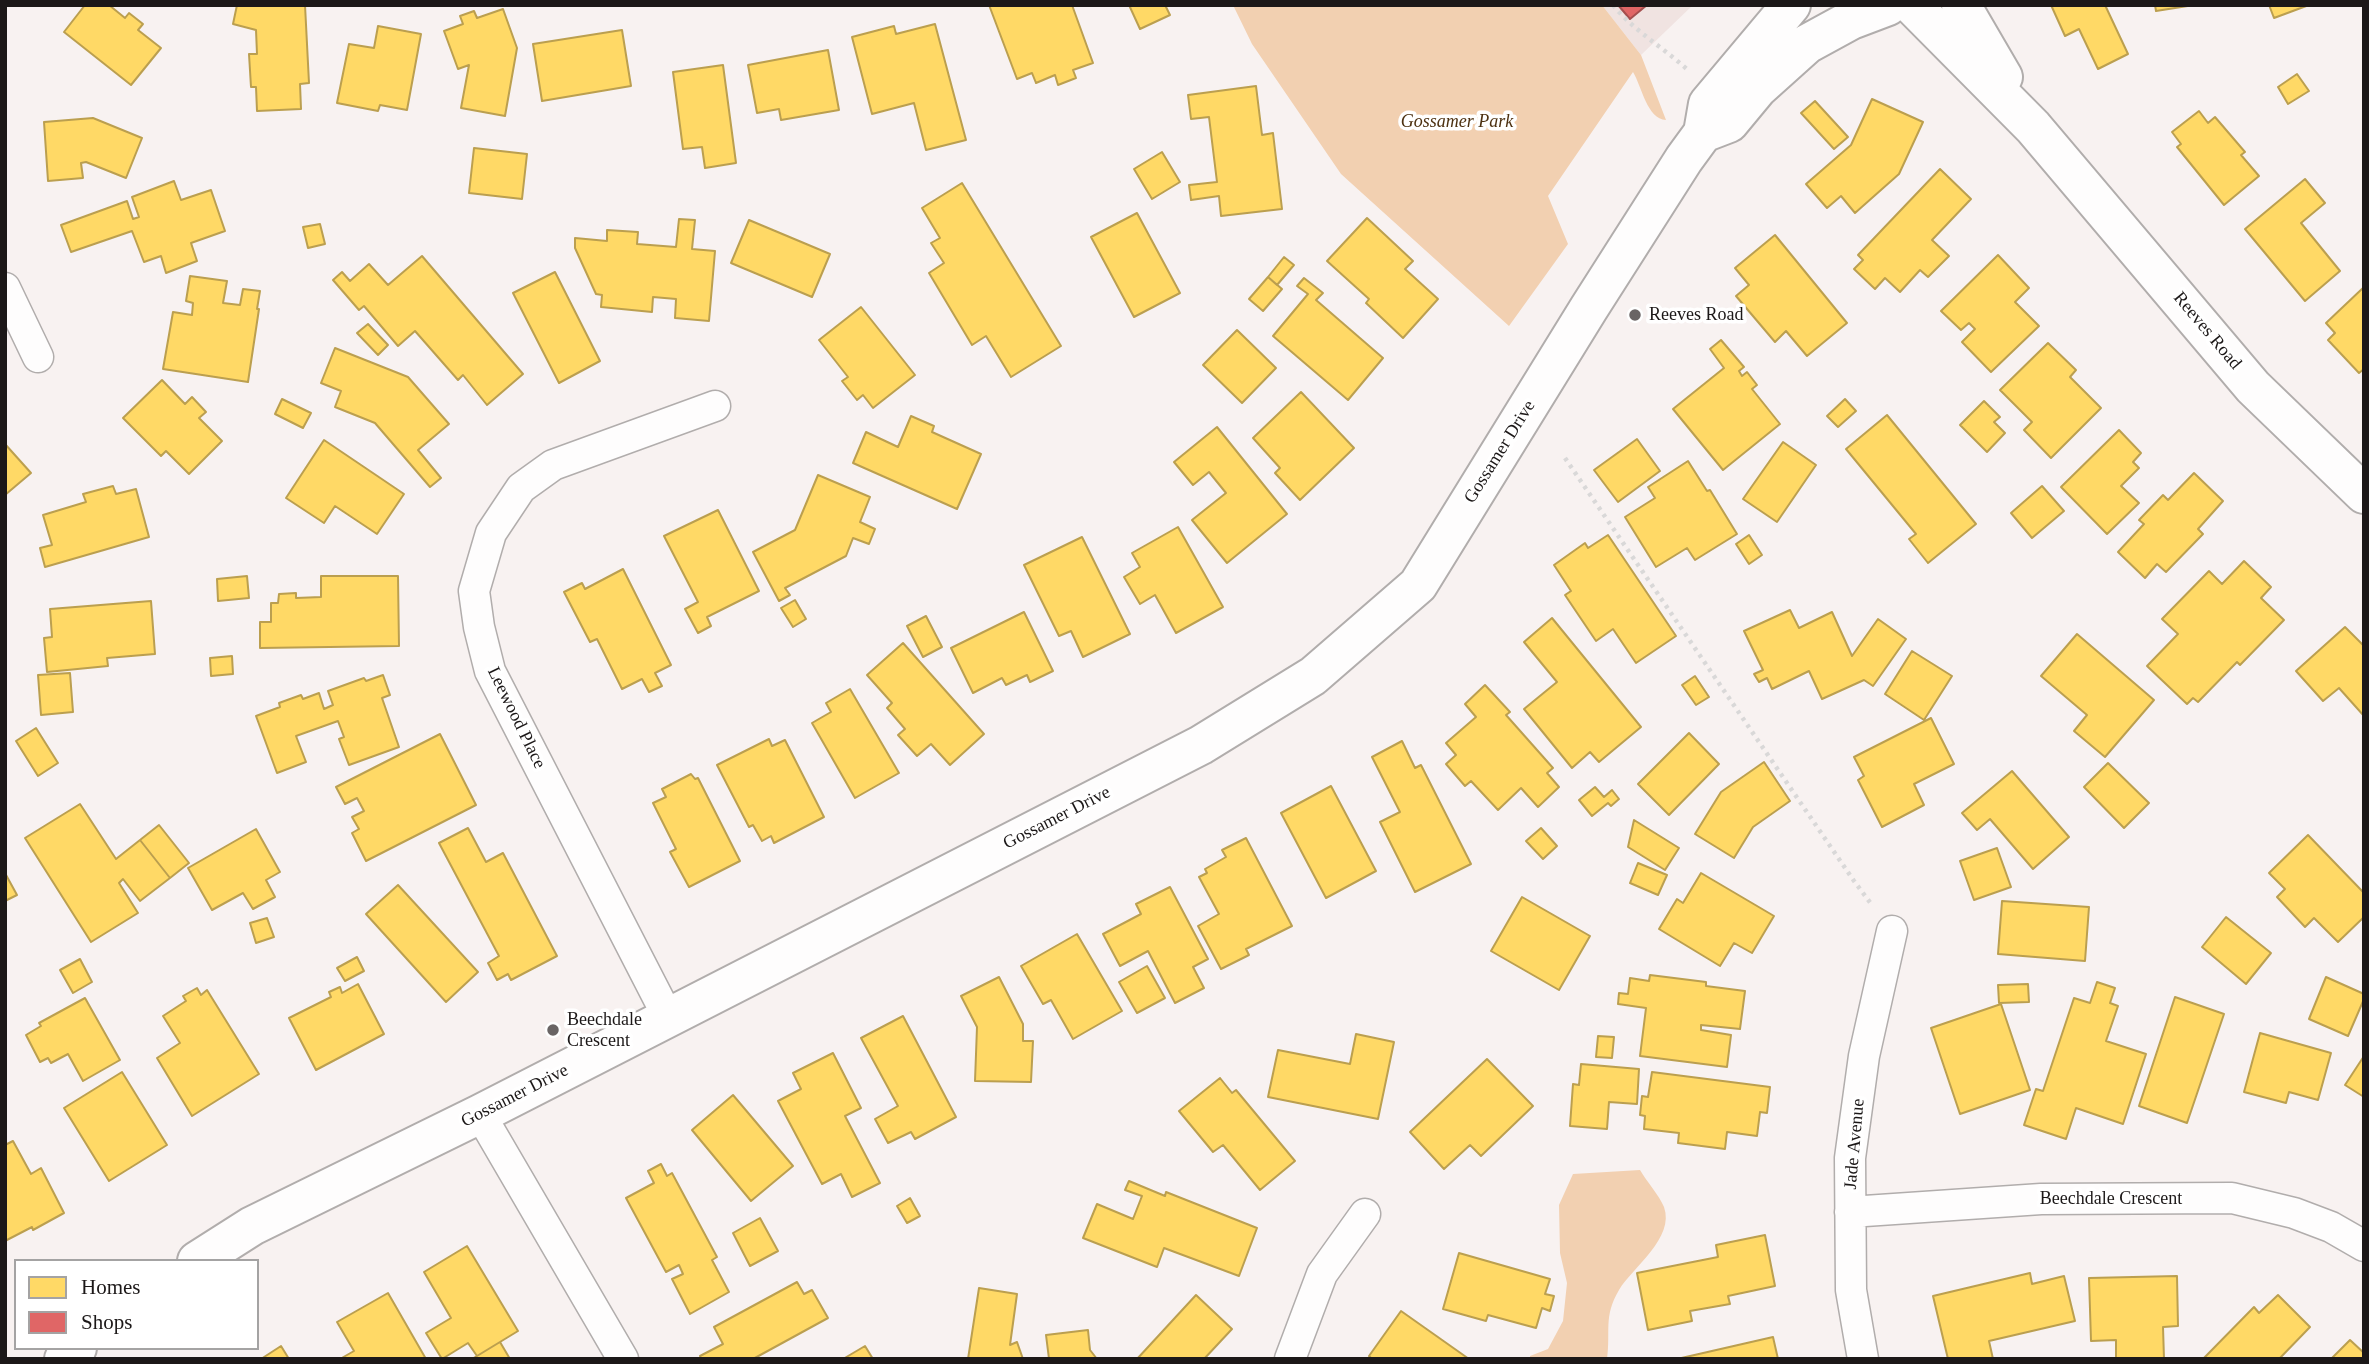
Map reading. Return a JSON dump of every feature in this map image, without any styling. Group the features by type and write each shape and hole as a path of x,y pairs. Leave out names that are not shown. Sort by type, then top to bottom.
{"main road":[{"name":"Gossamer Drive","path":"201,1259 252,1226 480,1114 1201,745 1312,676 1418,585 1618,261 1703,133 1707,104 1791,5"},
{"path":"1883,5 1891,6"},
{"name":"Reeves Road","path":"1912,5 2033,127 2253,387 2364,494"},
{"name":"Reeves Road","path":"1961,5 2033,127"},
{"name":"Gossamer Drive","path":"1703,133 1729,123 1758,88 1807,44 1851,20 1891,6"}],"street":[{"path":"5,288 37,357"},
{"name":"Leewood Place","path":"668,1017 490,671 479,627 474,591 491,533 521,488 552,466 715,406"},
{"name":"Jade Avenue","path":"1863,1359 1851,1290 1850,1158 1864,1056 1892,931"},
{"path":"480,1114 623,1359"},
{"name":"Beechdale Crescent","path":"1850,1212 2041,1199 2232,1198 2294,1213 2331,1227 2364,1246"},
{"path":"1290,1359 1322,1274 1365,1214"}],"path":[{"path":"1613,5 1628,23 1690,72"},
{"path":"1565,458 1854,881 1892,931"}],"shaded area":[{"path":"1602,5 1693,5 1641,55"}],"green space":[{"name":"Gossamer Park","path":"1233,5 1602,5 1641,55 1666,120 1654,114 1633,72 1548,196 1568,244 1509,326 1341,174 1252,44"},
{"path":"1640,1170 1662,1202 1666,1219 1664,1230 1651,1252 1625,1281 1614,1300 1609,1316 1607,1359 1530,1359 1530,1356 1548,1349 1563,1321 1567,1283 1560,1253 1559,1205 1573,1174"}],"building: Homes":[{"path":"85,5 109,5 125,18 129,13 143,24 138,30 161,48 131,85 64,32"},
{"path":"237,5 305,5 309,83 300,84 301,109 257,111 256,87 251,87 249,54 257,54 256,30 233,24"},
{"path":"989,5 1072,5 1093,63 1073,70 1076,78 1058,85 1055,75 1036,83 1032,73 1017,79"},
{"path":"1129,5 1165,5 1170,15 1140,29"},
{"path":"2051,5 2105,5 2128,54 2098,69 2079,29 2065,36"},
{"path":"2155,5 2194,5 2156,11"},
{"path":"2269,5 2309,5 2274,18"},
{"path":"503,9 517,48 505,116 461,108 469,65 458,69 444,31 463,24 460,16 474,11 477,18"},
{"path":"935,24 966,140 926,150 914,103 872,114 852,37 894,26 896,34"},
{"path":"378,26 421,34 407,110 380,105 378,111 337,103 349,44 374,48"},
{"path":"622,30 631,86 542,101 533,44"},
{"path":"828,50 839,110 781,120 779,109 757,113 748,65"},
{"path":"723,65 736,163 705,168 702,147 683,149 673,72"},
{"path":"2297,74 2309,91 2288,104 2278,87"},
{"path":"1256,86 1262,135 1273,133 1282,209 1221,216 1219,196 1191,200 1189,185 1217,182 1209,117 1191,119 1188,95"},
{"path":"1872,99 1923,122 1899,174 1855,213 1841,196 1827,208 1806,184 1851,145"},
{"path":"1815,101 1848,137 1834,149 1801,113"},
{"path":"2199,111 2208,123 2215,117 2245,152 2241,155 2259,176 2224,205 2177,147 2181,144 2172,132"},
{"path":"93,118 142,138 126,178 86,162 81,163 83,178 48,181 44,122"},
{"path":"474,148 527,154 522,199 469,193"},
{"path":"1162,152 1180,182 1152,199 1134,169"},
{"path":"1940,169 1971,199 1932,240 1949,256 1928,277 1920,270 1900,292 1885,278 1875,289 1854,269 1863,260 1858,255"},
{"path":"2305,179 2325,203 2301,223 2340,271 2305,301 2245,229"},
{"path":"174,181 181,200 211,190 225,231 191,243 197,261 166,273 161,256 144,262 132,231 71,252 61,225 127,201 133,219 139,217 132,197"},
{"path":"962,183 1061,346 1011,377 986,336 972,345 929,273 944,263 931,243 940,238 922,208"},
{"path":"1137,213 1180,293 1134,317 1091,237"},
{"path":"1367,218 1413,261 1405,269 1438,299 1403,338 1366,303 1369,299 1327,261"},
{"path":"679,219 695,220 692,249 715,251 709,321 675,318 676,299 653,297 652,312 601,307 602,295 596,294 575,248 575,238 607,241 607,230 638,232 637,244 676,247"},
{"path":"749,220 830,254 812,297 731,263"},
{"path":"320,224 325,244 308,248 303,227"},
{"path":"1775,235 1847,323 1807,356 1786,331 1775,342 1736,296 1749,285 1735,268"},
{"path":"1998,255 2029,288 2015,302 2039,326 1991,372 1962,342 1975,329 1969,323 1961,330 1941,311"},
{"path":"422,256 523,374 487,405 463,375 458,380 415,331 398,346 364,306 359,310 333,280 342,272 350,281 369,264 388,285"},
{"path":"1284,257 1294,265 1277,285 1268,277"},
{"path":"555,272 600,361 559,383 513,293"},
{"path":"190,276 227,281 223,303 240,305 243,289 260,291 248,382 163,369 173,312 192,315 193,303 186,301"},
{"path":"1268,277 1282,289 1263,311 1249,299"},
{"path":"1304,278 1323,293 1316,300 1383,358 1348,400 1273,336 1308,294 1297,286"},
{"path":"2364,287 2364,369 2359,373 2328,340 2335,333 2326,323"},
{"path":"861,307 915,375 873,408 863,395 857,400 842,381 848,377 819,340"},
{"path":"368,324 388,345 378,355 357,333"},
{"path":"1237,330 1276,368 1242,403 1203,365"},
{"path":"1721,340 1744,367 1739,371 1742,376 1747,372 1757,385 1752,389 1780,424 1723,470 1673,409 1724,368 1710,349"},
{"path":"2048,343 2076,370 2070,377 2101,408 2051,458 2024,430 2032,422 2000,390"},
{"path":"335,348 408,377 449,424 418,450 441,478 430,487 375,423 335,407 341,391 321,383"},
{"path":"162,380 185,404 192,397 206,412 199,418 222,441 189,474 166,451 161,456 123,418"},
{"path":"1301,392 1354,448 1300,500 1275,473 1280,468 1253,438"},
{"path":"282,399 311,413 303,428 275,414"},
{"path":"1845,399 1856,411 1838,427 1827,416"},
{"path":"1984,401 2000,417 1994,422 2005,433 1987,452 1960,425"},
{"path":"1887,415 1976,524 1928,563 1909,539 1916,534 1846,449"},
{"path":"911,416 934,426 932,432 981,454 957,509 853,463 866,432 898,447"},
{"path":"1217,427 1287,514 1227,563 1192,520 1226,493 1209,472 1193,485 1174,462"},
{"path":"2119,430 2141,453 2133,462 2139,468 2121,486 2139,503 2107,534 2061,487"},
{"path":"1637,439 1660,471 1618,502 1594,470"},
{"path":"324,440 404,494 377,534 335,506 324,523 286,498"},
{"path":"1783,442 1816,465 1777,522 1743,499"},
{"path":"5,444 31,473 5,495"},
{"path":"1688,461 1707,491 1710,490 1737,534 1695,560 1687,548 1656,567 1625,517 1655,498 1648,487"},
{"path":"2194,473 2223,501 2198,529 2203,534 2166,572 2157,564 2145,578 2118,552 2144,524 2139,520 2163,495 2168,500"},
{"path":"818,475 870,497 860,522 875,529 869,544 853,538 846,556 785,588 790,595 779,601 753,552 795,530"},
{"path":"113,486 116,494 136,489 149,537 45,567 40,548 52,545 43,515 86,502 83,494"},
{"path":"2042,486 2064,511 2032,538 2011,513"},
{"path":"718,510 759,591 707,617 711,626 698,633 685,609 698,602 664,536"},
{"path":"1178,527 1223,607 1176,633 1155,595 1140,604 1124,577 1140,567 1132,553"},
{"path":"1608,535 1676,636 1636,663 1613,629 1596,641 1565,595 1571,591 1554,565 1585,543 1588,548"},
{"path":"1749,535 1762,555 1749,564 1736,544"},
{"path":"1082,537 1130,634 1083,657 1071,631 1059,636 1024,565"},
{"path":"2244,561 2271,587 2261,598 2284,620 2240,665 2237,662 2198,702 2193,698 2187,704 2147,666 2178,634 2162,619 2209,571 2222,584"},
{"path":"623,569 671,665 655,673 662,686 649,692 642,679 622,689 597,639 590,642 564,592 582,583 585,589"},
{"path":"247,576 249,598 218,601 217,579"},
{"path":"321,576 398,576 399,646 260,648 260,622 271,622 271,603 278,603 279,594 296,593 296,598 321,597"},
{"path":"795,600 806,619 793,627 781,608"},
{"path":"151,601 155,654 107,658 108,666 47,672 44,638 52,637 50,609"},
{"path":"1790,610 1799,628 1832,612 1852,656 1878,619 1906,639 1873,686 1864,680 1822,699 1809,671 1772,689 1767,678 1759,682 1754,674 1763,670 1744,631"},
{"path":"1024,612 1053,671 1030,682 1027,675 1006,685 1002,678 973,693 951,648"},
{"path":"926,616 942,647 923,657 907,626"},
{"path":"1552,618 1641,727 1599,762 1590,752 1572,768 1524,709 1557,682 1524,642"},
{"path":"2345,627 2364,646 2364,716 2339,688 2323,701 2296,671"},
{"path":"2077,634 2154,700 2105,757 2074,731 2087,715 2041,676"},
{"path":"903,643 984,734 950,765 931,744 917,756 898,735 905,729 887,708 892,703 867,675"},
{"path":"1912,651 1952,676 1924,720 1885,694"},
{"path":"232,656 233,674 211,676 210,658"},
{"path":"70,673 73,712 41,715 38,675"},
{"path":"383,675 390,695 382,698 399,747 349,765 339,739 344,737 338,721 296,736 306,762 277,773 256,716 280,707 279,703 301,695 303,699 319,693 324,709 333,705 328,691 364,678 366,681"},
{"path":"1695,676 1709,697 1696,705 1682,685"},
{"path":"1485,685 1510,712 1506,715 1553,768 1547,773 1559,787 1538,807 1521,788 1498,810 1471,781 1465,786 1446,764 1456,755 1446,743 1476,717 1465,704"},
{"path":"850,689 899,773 855,798 812,723 831,712 826,703"},
{"path":"1931,718 1954,764 1914,784 1924,805 1882,827 1858,780 1864,776 1854,757"},
{"path":"36,728 58,763 38,776 16,741"},
{"path":"1689,733 1719,764 1669,815 1638,784"},
{"path":"440,734 476,805 366,861 352,833 359,829 352,817 364,811 357,798 345,804 336,787"},
{"path":"769,739 772,746 785,740 824,817 774,843 771,836 762,841 753,825 749,827 717,765"},
{"path":"1402,741 1415,768 1421,765 1471,864 1415,892 1380,822 1400,812 1372,757"},
{"path":"1764,762 1790,801 1753,827 1734,858 1695,834 1721,792"},
{"path":"2108,763 2149,803 2124,828 2084,787"},
{"path":"2012,771 2069,837 2033,869 1990,819 1977,830 1962,813"},
{"path":"691,774 695,779 698,778 740,861 689,887 670,852 676,849 653,803 666,797 662,789"},
{"path":"1331,786 1376,871 1326,898 1281,813"},
{"path":"1595,787 1604,797 1612,790 1619,799 1611,806 1608,803 1592,816 1579,800"},
{"path":"80,804 116,859 140,840 170,878 140,901 123,879 119,883 138,913 91,942 25,838"},
{"path":"1634,820 1679,848 1665,870 1628,847"},
{"path":"159,825 189,863 170,878 140,840"},
{"path":"468,828 486,862 503,853 557,956 511,980 508,974 497,980 488,963 499,956 439,843"},
{"path":"1541,828 1557,846 1543,859 1526,841"},
{"path":"256,829 280,872 266,880 275,897 253,909 243,893 212,910 188,868"},
{"path":"2308,835 2364,893 2364,917 2338,942 2314,918 2305,927 2277,897 2285,889 2269,873"},
{"path":"1246,838 1292,926 1246,949 1249,955 1221,969 1198,926 1219,914 1199,877 1207,873 1205,869 1226,857 1222,850"},
{"path":"1997,848 2011,887 1974,900 1960,861"},
{"path":"1638,863 1667,875 1658,895 1630,883"},
{"path":"5,873 17,895 5,901"},
{"path":"1701,873 1774,916 1752,953 1734,943 1720,966 1659,929 1677,899 1683,903"},
{"path":"398,885 478,972 446,1002 366,914"},
{"path":"1170,887 1208,959 1193,967 1204,988 1175,1003 1148,951 1120,966 1103,934 1141,914 1136,904"},
{"path":"1522,897 1590,936 1559,990 1491,951"},
{"path":"2002,901 2089,907 2085,961 1998,954"},
{"path":"2226,917 2271,953 2246,984 2202,947"},
{"path":"267,918 274,937 256,943 250,923"},
{"path":"1077,934 1122,1011 1073,1039 1051,1000 1043,1004 1021,966"},
{"path":"357,957 364,971 345,981 337,968"},
{"path":"80,959 92,982 73,993 60,970"},
{"path":"1147,966 1165,998 1137,1013 1119,982"},
{"path":"1650,975 1706,982 1706,986 1745,991 1740,1029 1701,1025 1701,1030 1731,1035 1727,1067 1640,1056 1646,1008 1618,1004 1619,993 1628,994 1630,978 1649,981"},
{"path":"999,977 1023,1024 1023,1041 1033,1041 1031,1082 975,1081 977,1027 961,996"},
{"path":"2326,977 2364,994 2348,1036 2309,1019"},
{"path":"2097,982 2115,988 2110,1003 2118,1006 2106,1041 2146,1054 2123,1124 2076,1108 2066,1139 2024,1125 2036,1089 2043,1091 2074,998 2090,1003"},
{"path":"358,984 384,1034 316,1070 289,1018 331,997 329,992 340,987 342,993"},
{"path":"2028,984 2029,1002 1999,1003 1998,985"},
{"path":"197,988 201,995 207,990 259,1074 192,1116 157,1058 180,1043 163,1016 186,1001 183,996"},
{"path":"2175,997 2224,1014 2187,1123 2139,1106"},
{"path":"85,998 120,1060 83,1081 68,1054 51,1063 48,1058 40,1062 26,1035 41,1026 39,1023"},
{"path":"2001,1004 2030,1090 1960,1114 1931,1028"},
{"path":"903,1016 956,1117 915,1139 911,1132 888,1143 875,1119 898,1106 861,1038"},
{"path":"2260,1033 2331,1053 2318,1100 2289,1092 2286,1103 2244,1092"},
{"path":"1356,1034 1394,1042 1378,1119 1268,1097 1278,1050 1350,1064"},
{"path":"1598,1036 1614,1037 1612,1058 1596,1057"},
{"path":"833,1053 861,1108 845,1116 880,1183 852,1197 841,1174 822,1184 778,1101 801,1089 793,1073"},
{"path":"2364,1056 2364,1097 2345,1085"},
{"path":"1487,1059 1533,1106 1481,1156 1470,1145 1444,1169 1410,1132"},
{"path":"1581,1064 1639,1069 1637,1104 1609,1102 1607,1129 1570,1126 1573,1084 1579,1085"},
{"path":"122,1072 167,1145 109,1181 64,1108"},
{"path":"1652,1072 1770,1087 1767,1113 1760,1112 1757,1136 1727,1132 1725,1149 1678,1143 1679,1133 1644,1129 1645,1116 1640,1115 1642,1096 1648,1097"},
{"path":"1220,1078 1232,1093 1236,1090 1295,1161 1260,1190 1223,1145 1213,1152 1179,1111"},
{"path":"733,1095 793,1166 751,1201 692,1130"},
{"path":"13,1141 31,1174 41,1168 64,1213 5,1241 5,1145"},
{"path":"661,1164 667,1176 672,1173 717,1257 712,1260 729,1292 690,1314 672,1279 683,1274 679,1265 666,1272 626,1198 654,1183 648,1171"},
{"path":"1129,1181 1165,1196 1166,1192 1257,1228 1239,1276 1164,1248 1157,1267 1083,1238 1097,1204 1133,1219 1142,1196 1125,1190"},
{"path":"910,1198 920,1216 907,1223 897,1206"},
{"path":"760,1218 778,1251 750,1266 733,1233"},
{"path":"1765,1235 1775,1286 1728,1296 1730,1304 1690,1311 1692,1321 1648,1330 1637,1273 1718,1257 1716,1245"},
{"path":"467,1246 518,1331 477,1356 468,1343 442,1359 426,1333 451,1318 424,1272"},
{"path":"1459,1253 1550,1279 1545,1294 1554,1296 1550,1311 1542,1308 1536,1328 1488,1315 1486,1321 1443,1309"},
{"path":"2030,1273 2032,1284 2064,1276 2075,1321 1989,1341 1993,1359 1948,1359 1933,1296"},
{"path":"2177,1276 2178,1326 2163,1327 2164,1359 2116,1359 2116,1340 2091,1341 2089,1278"},
{"path":"797,1282 804,1294 812,1290 828,1318 753,1359 701,1359 700,1356 723,1344 714,1327"},
{"path":"979,1288 1017,1294 1010,1345 1017,1342 1023,1359 968,1359"},
{"path":"388,1293 426,1359 340,1359 354,1351 337,1322"},
{"path":"1196,1295 1232,1329 1204,1359 1137,1359"},
{"path":"2278,1295 2310,1327 2279,1359 2203,1359 2254,1307 2259,1313"},
{"path":"1401,1311 1469,1359 1372,1359 1369,1356"},
{"path":"1088,1330 1090,1350 1097,1359 1049,1359 1046,1335"},
{"path":"1773,1337 1778,1359 1677,1359"},
{"path":"2350,1340 2364,1353 2364,1359 2331,1359"},
{"path":"500,1342 510,1359 472,1359 477,1356"},
{"path":"281,1346 289,1359 261,1359"},
{"path":"865,1346 873,1359 843,1359"}],"building: Shops":[{"path":"1618,5 1647,5 1630,19"}],"place":[{"name":"Reeves Road","path":"1635,315"},
{"name":"Beechdale Crescent","path":"553,1030"}]}
